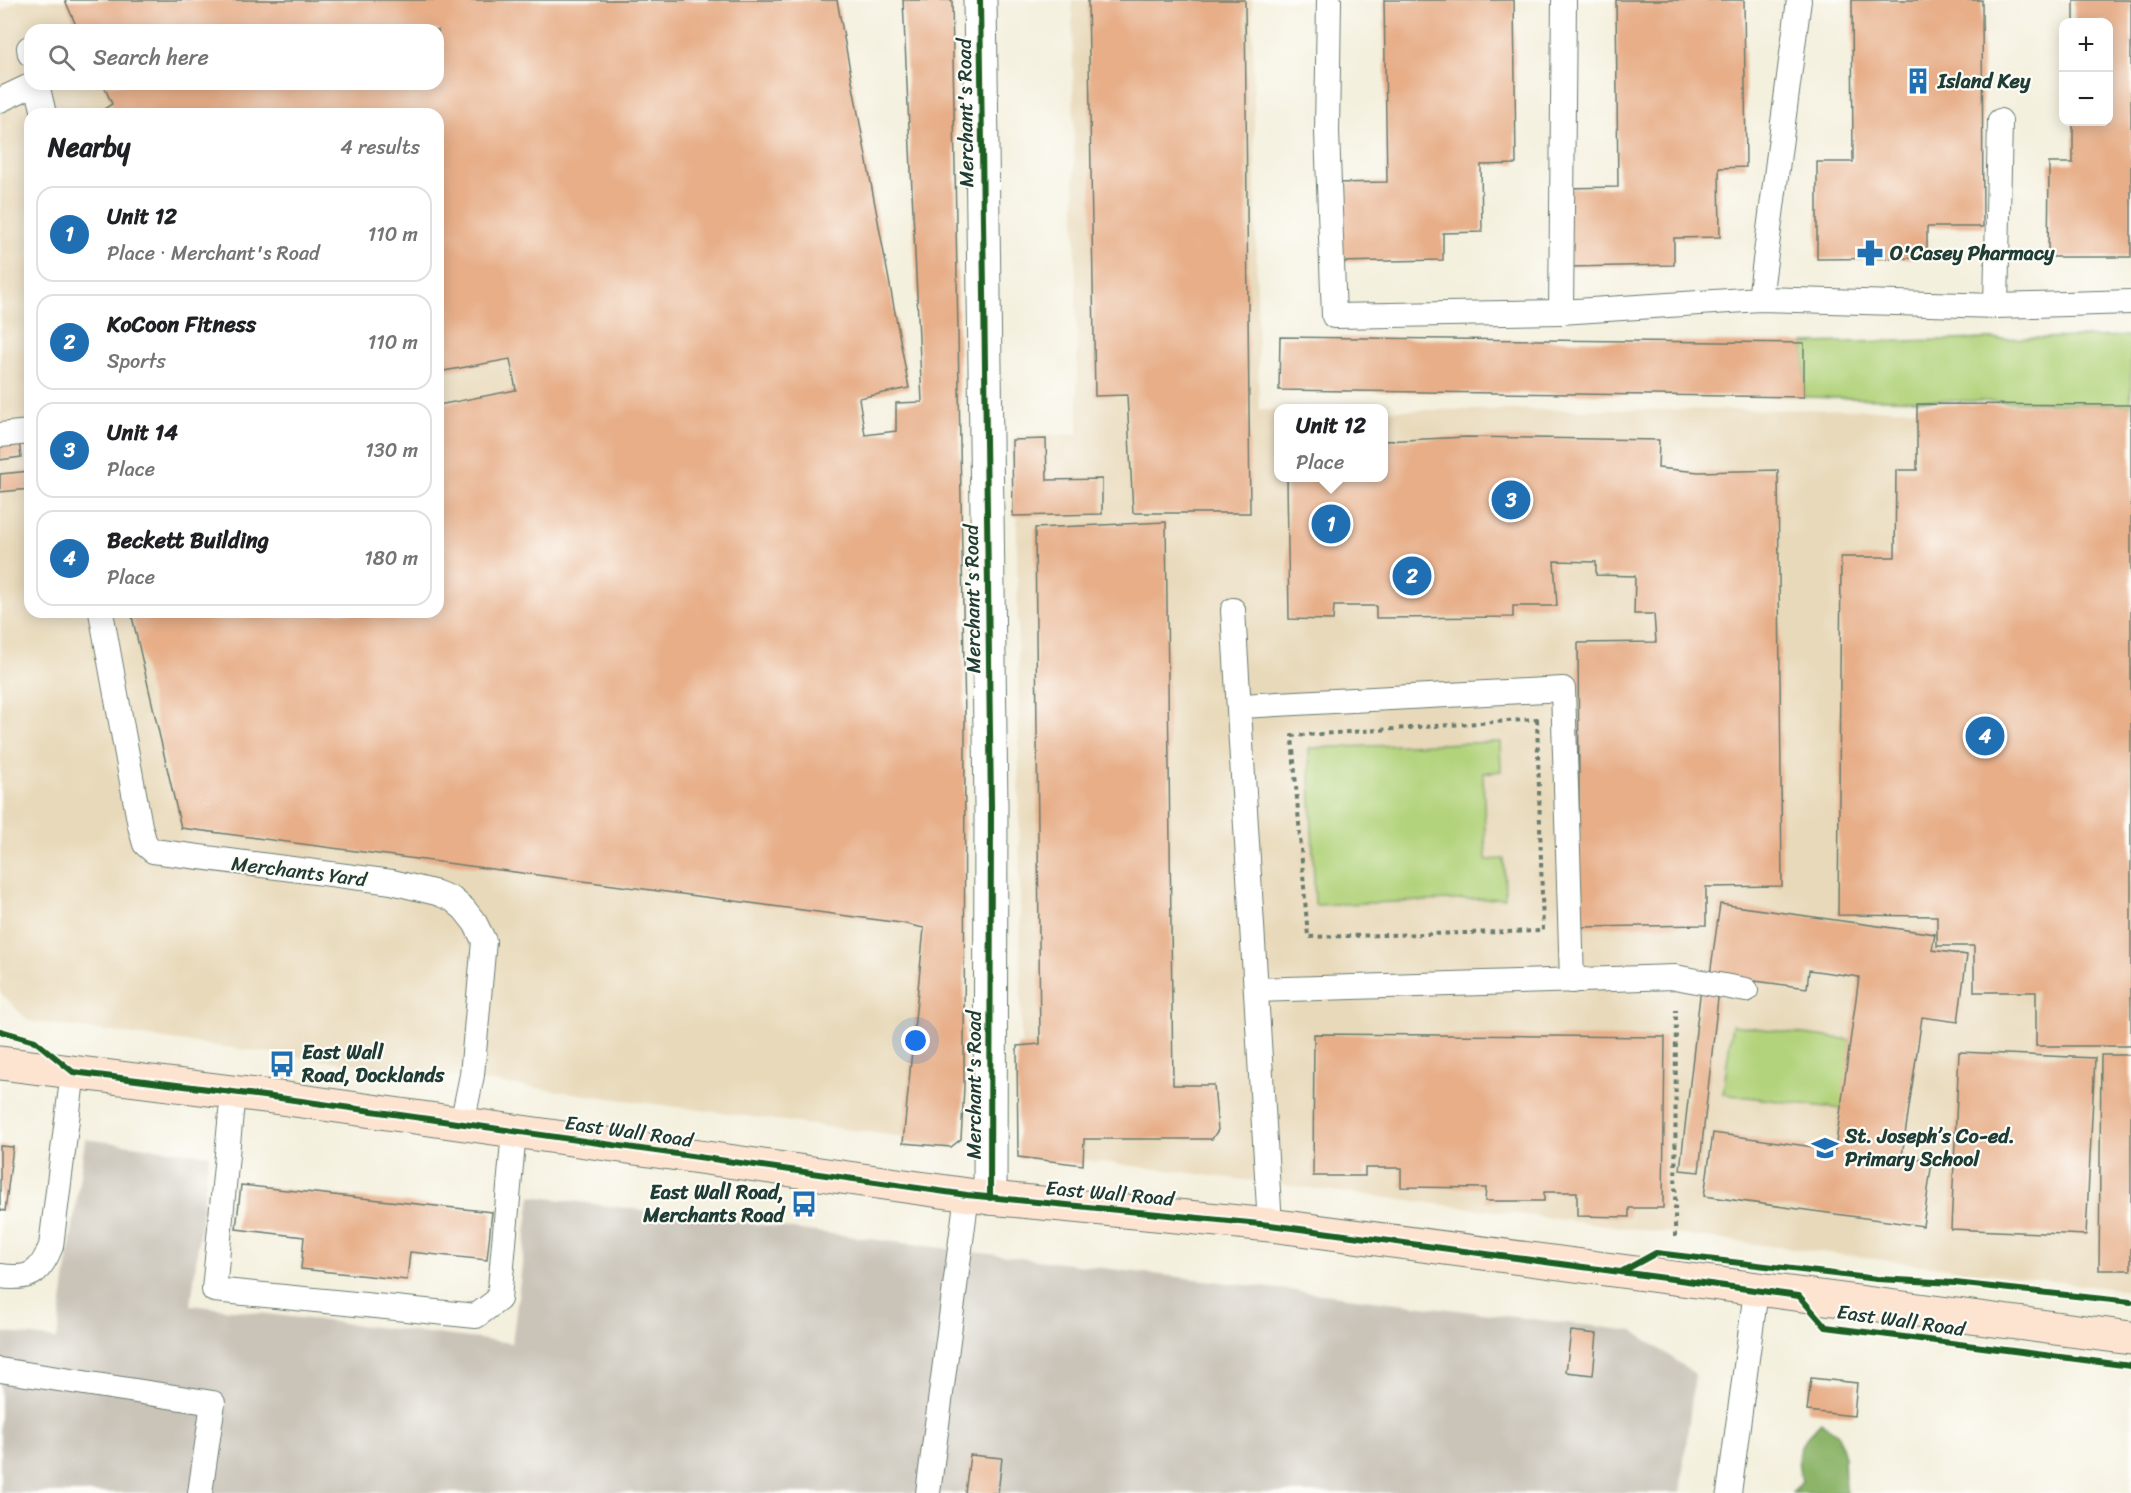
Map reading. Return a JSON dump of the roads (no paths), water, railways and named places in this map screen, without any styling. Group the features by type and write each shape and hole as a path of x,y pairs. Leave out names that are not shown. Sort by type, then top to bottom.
{"main road":[{"name":"East Wall Road","path":"0,1063 233,1092 978,1197 1270,1225 1756,1291 2131,1338"}],"street":[{"name":"Merchant's Road","path":"978,1197 991,806 980,0"}],"lane":[{"path":"1329,0 1327,132 1334,316 1561,312 1760,298 1996,306 2131,303"},
{"path":"1561,312 1564,0"},
{"path":"1760,298 1799,0"},
{"path":"0,100 24,89"},
{"path":"38,90 42,108"},
{"path":"1996,306 2000,121"},
{"path":"0,435 24,433"},
{"path":"1233,610 1241,706 1270,1225"},
{"name":"Merchants Yard","path":"102,618 140,826 145,844 153,851 392,882 452,899 475,922 484,941 472,1075 462,1124"},
{"path":"1241,706 1563,689 1572,981"},
{"path":"1257,990 1675,977 1746,990"},
{"path":"0,1276 15,1278 30,1275 43,1266 51,1246 73,1072"},
{"path":"233,1092 214,1290 476,1316 499,1299 514,1131"},
{"path":"928,1493 978,1197"},
{"path":"1729,1493 1756,1291"},
{"path":"7,1372 213,1403 201,1493"}],"place":[{"name":"Island Key","path":"1918,81"},
{"name":"O'Casey Pharmacy","path":"1870,253"},
{"name":"Unit 14","path":"1511,500"},
{"name":"Unit 12","path":"1331,524"},
{"name":"KoCoon Fitness","path":"1412,576"},
{"name":"Beckett Building","path":"1985,736"},
{"name":"East Wall Road, Docklands","path":"282,1064"},
{"name":"St. Joseph’s Co-ed. Primary School","path":"1825,1148"},
{"name":"East Wall Road, Merchants Road","path":"804,1204"}]}
